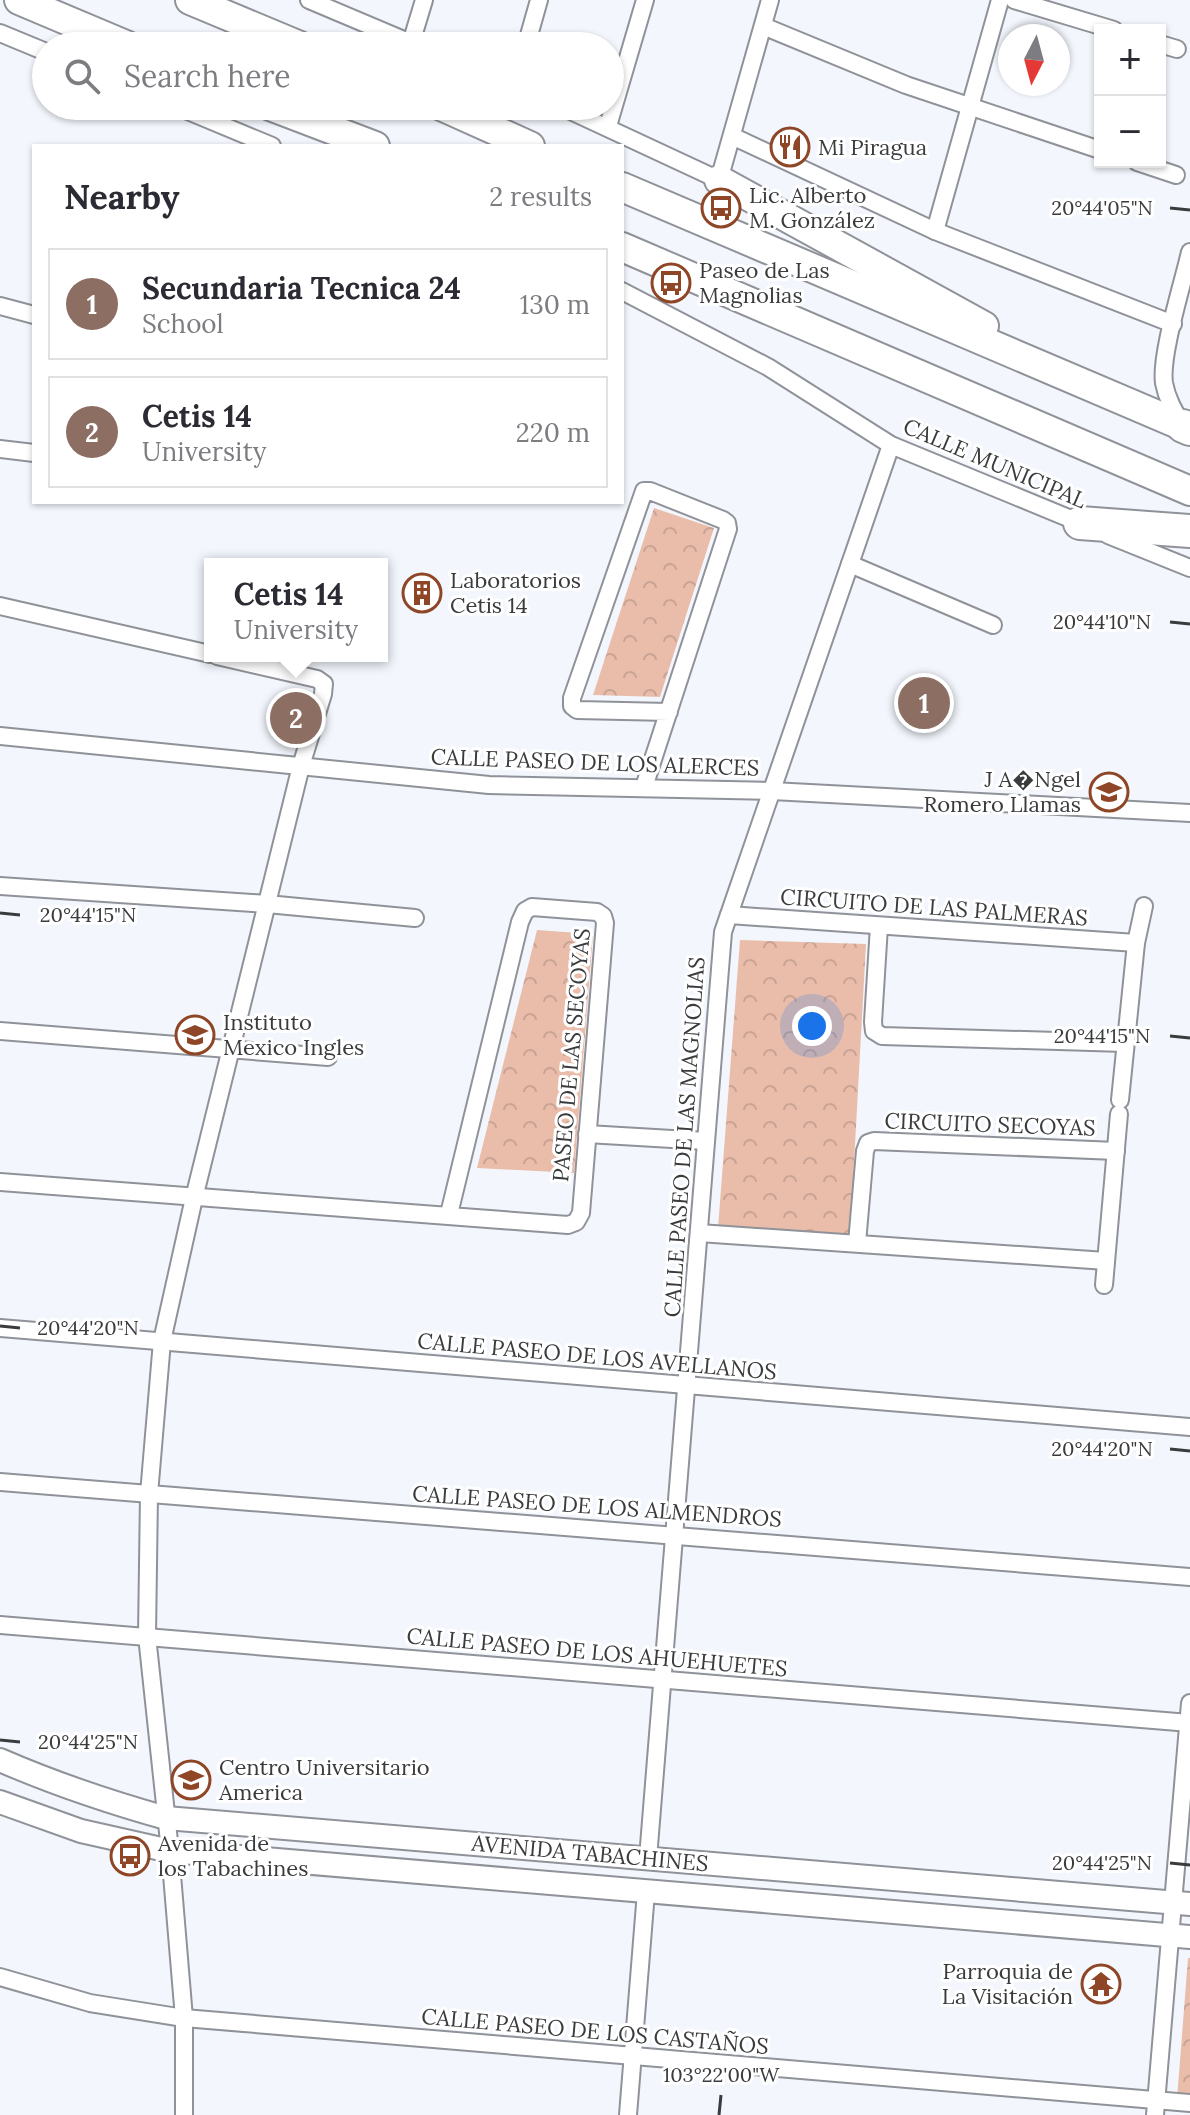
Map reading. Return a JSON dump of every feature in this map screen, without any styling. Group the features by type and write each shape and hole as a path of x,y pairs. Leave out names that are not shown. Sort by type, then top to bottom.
{"highway":[{"path":"19,0 95,32"},
{"path":"190,0 267,32"},
{"path":"300,120 353,144"},
{"path":"307,120 370,144"},
{"path":"472,120 526,144"},
{"path":"719,180 998,333 1032,363"},
{"path":"624,188 1187,428"},
{"path":"624,248 1190,491"},
{"path":"1080,523 1190,531"}],"street":[{"path":"309,0 384,32"},
{"path":"418,32 424,0"},
{"path":"530,32 539,0"},
{"path":"624,72 645,0"},
{"path":"594,120 719,180 770,0"},
{"path":"935,231 1000,0"},
{"path":"1014,0 1094,24"},
{"path":"763,26 906,85 1094,148"},
{"path":"0,33 32,46"},
{"path":"1166,46 1177,49"},
{"path":"210,120 267,144"},
{"path":"608,126 610,120"},
{"path":"732,136 935,231 1173,324"},
{"path":"1155,168 1176,175"},
{"path":"1187,428 1170,404 1164,380 1190,252"},
{"name":"CALLE MUNICIPAL","path":"624,292 768,367 891,445 1190,568"},
{"path":"0,306 32,314"},
{"name":"CALLE PASEO DE LAS MAGNOLIAS","path":"648,1858 720,949 729,915 891,445"},
{"path":"0,449 32,453"},
{"path":"644,787 669,712 728,529 723,520 644,491 572,698 572,706 577,710 669,712"},
{"path":"850,564 993,625"},
{"path":"0,606 204,653"},
{"path":"184,2115 184,2018 147,1636 149,1494 162,1341 194,1198 324,684 317,679 243,662"},
{"name":"CALLE PASEO DE LOS ALERCES","path":"0,736 489,785 772,791 1190,813"},
{"path":"0,886 267,904 415,918"},
{"path":"1104,1285 1125,1043 1136,943 1144,906"},
{"name":"PASEO DE LAS SECOYAS","path":"0,1182 568,1225 576,1222 581,1213 605,923 603,916 597,912 532,907 525,911 449,1214"},
{"name":"CIRCUITO DE LAS PALMERAS","path":"729,915 1136,943"},
{"path":"879,926 873,1022 874,1031 882,1036 1125,1043"},
{"path":"0,1031 328,1057"},
{"path":"587,1134 706,1141"},
{"name":"CIRCUITO SECOYAS","path":"857,1243 868,1143 1116,1151"},
{"path":"699,1233 1106,1261"},
{"name":"CALLE PASEO DE LOS AVELLANOS","path":"0,1328 1190,1427"},
{"name":"CALLE PASEO DE LOS ALMENDROS","path":"0,1482 1190,1577"},
{"name":"CALLE PASEO DE LOS AHUEHUETES","path":"0,1625 1189,1723"},
{"path":"1155,2108 1180,1936 1190,1703"},
{"name":"AVENIDA TABACHINES","path":"0,1760 106,1801 166,1818 1181,1903"},
{"name":"AVENIDA TABACHINES","path":"0,1802 81,1831 170,1851 1180,1936"},
{"path":"628,2115 646,1892"},
{"name":"CALLE PASEO DE LOS CASTAÑOS","path":"0,1977 90,2003 184,2018 632,2056 1155,2108 1190,2103"}],"green space":[{"path":"654,508 714,528 660,697 593,695"},
{"path":"537,930 593,934 574,1173 477,1168"},
{"path":"740,940 866,944 850,1236 718,1228"},
{"path":"1190,1958 1190,2100 1177,2099"}],"place":[{"name":"Mi Piragua","path":"790,147"},
{"name":"Lic. Alberto M. González","path":"721,208"},
{"name":"Paseo de Las Magnolias","path":"671,283"},
{"name":"Laboratorios Cetis 14","path":"422,593"},
{"name":"Secundaria Tecnica 24","path":"924,703"},
{"name":"Cetis 14","path":"296,718"},
{"name":"J A�Ngel Romero Llamas","path":"1109,792"},
{"name":"Instituto Mexico Ingles","path":"195,1035"},
{"name":"Centro Universitario America","path":"191,1780"},
{"name":"Avenida de los Tabachines","path":"130,1856"},
{"name":"Parroquia de La Visitación","path":"1101,1984"}]}
